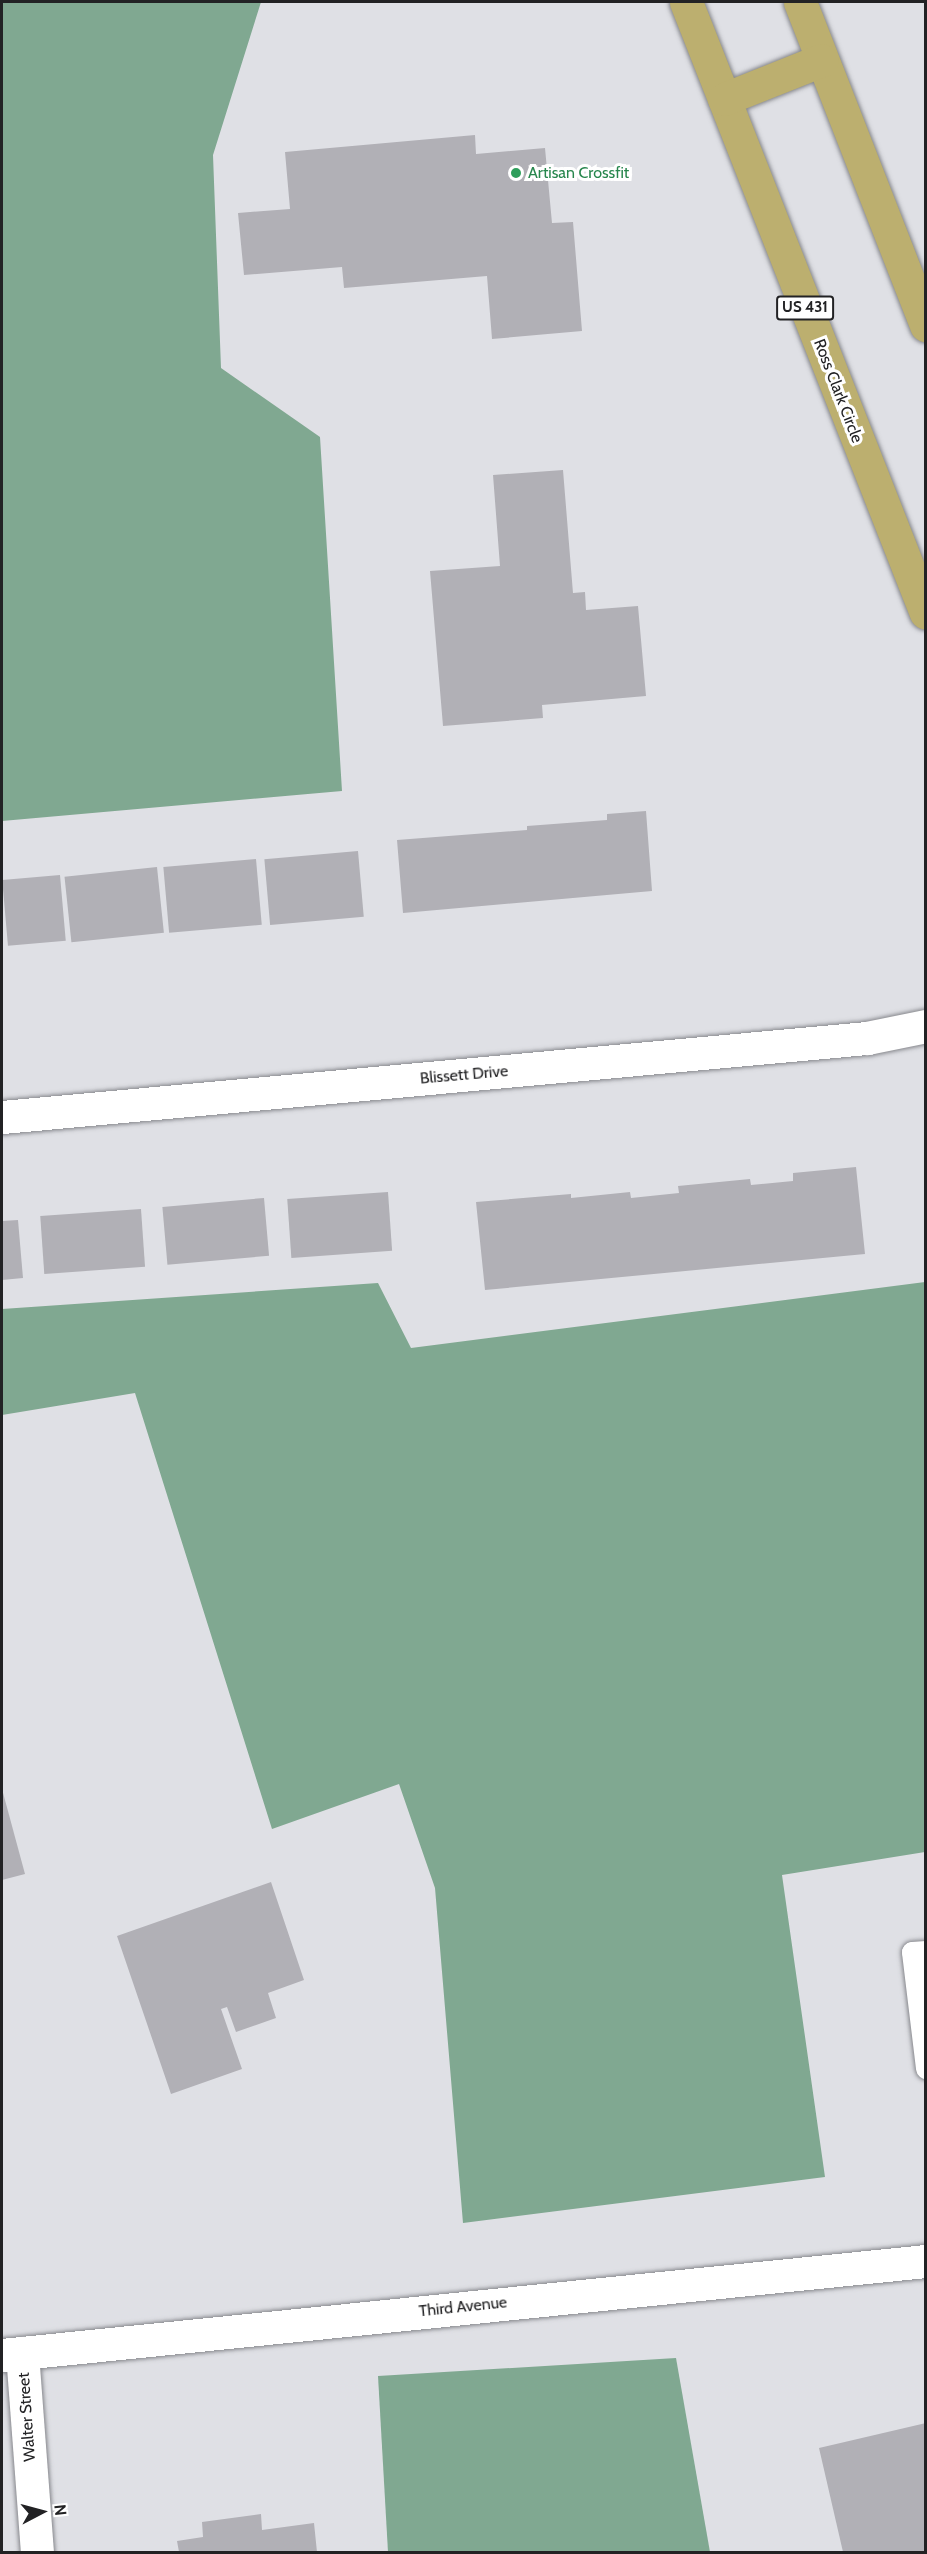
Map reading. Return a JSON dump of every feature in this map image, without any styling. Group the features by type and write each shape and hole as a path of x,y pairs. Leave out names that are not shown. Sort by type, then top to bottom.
{"highway":[{"name":"Ross Clark Circle","path":"686,2 926,614"},
{"path":"800,2 926,325"},
{"path":"724,99 822,60"}],"street":[{"name":"Blissett Drive","path":"2,1117 867,1038 926,1026"},
{"name":"Third Avenue","path":"12,2354 926,2261"},
{"name":"Walter Street","path":"12,2354 37,2553"}],"lane":[{"path":"926,1951 912,1952 926,2068"}],"green space":[{"path":"2,2 261,2 213,155 221,368 320,437 342,791 2,821"},
{"path":"925,1282 925,1852 782,1875 825,2177 463,2223 435,1888 399,1784 272,1829 135,1393 2,1415 2,1309 378,1283 411,1348"},
{"path":"676,2358 710,2552 388,2552 378,2376"}],"building":[{"path":"475,135 476,154 545,148 552,223 573,222 582,331 492,339 487,276 344,288 342,267 244,275 238,213 290,209 285,152"},
{"path":"563,470 573,593 585,592 586,610 638,606 646,696 542,705 543,718 443,726 430,571 500,566 493,475"},
{"path":"646,811 652,891 403,913 397,840 527,830 527,826 607,820 607,814"},
{"path":"358,851 364,917 270,925 264,859"},
{"path":"256,859 262,925 169,933 163,867"},
{"path":"157,867 164,933 71,942 65,877"},
{"path":"60,875 66,941 8,946 2,880"},
{"path":"856,1167 865,1254 485,1290 476,1202 571,1194 571,1198 630,1192 631,1198 679,1193 678,1186 750,1179 751,1185 793,1181 793,1173"},
{"path":"388,1192 392,1251 291,1258 287,1199"},
{"path":"264,1198 269,1256 167,1265 162,1207"},
{"path":"141,1209 145,1267 44,1274 40,1216"},
{"path":"18,1220 23,1278 2,1280 2,1221"},
{"path":"2,1789 25,1874 2,1880"},
{"path":"271,1882 304,1980 268,1993 276,2018 236,2032 227,2007 221,2009 242,2069 171,2094 117,1936"},
{"path":"926,2423 926,2552 843,2552 819,2448"},
{"path":"261,2514 262,2530 314,2523 317,2552 179,2552 177,2541 203,2537 202,2522"}],"place":[{"name":"Artisan Crossfit","path":"516,173"}]}
